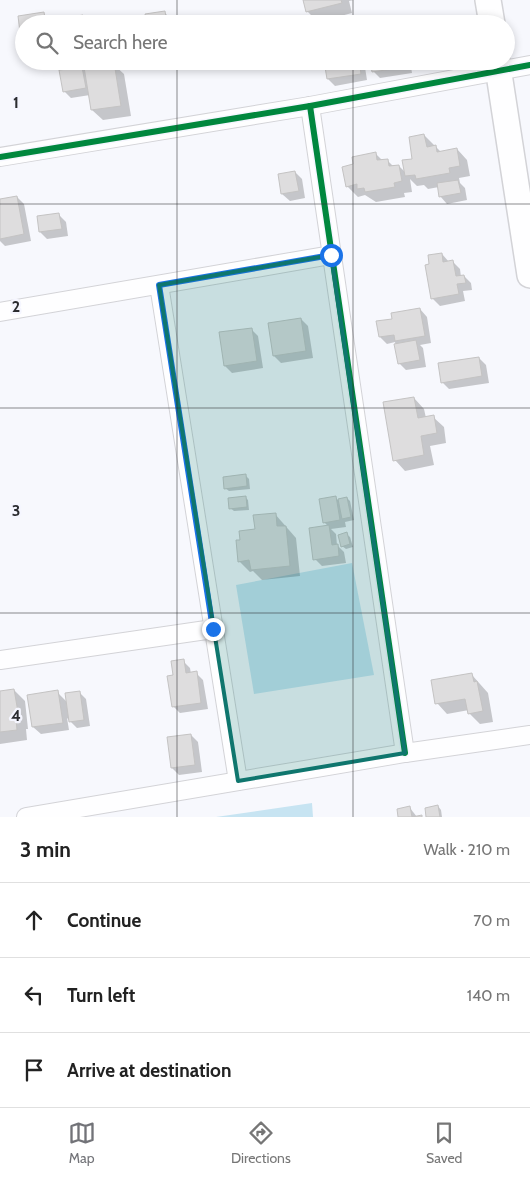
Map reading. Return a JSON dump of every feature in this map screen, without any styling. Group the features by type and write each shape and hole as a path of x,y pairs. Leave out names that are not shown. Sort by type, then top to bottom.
{"street":[{"path":"488,0 490,15"},
{"path":"515,65 530,65"},
{"path":"0,157 310,106 475,70"},
{"path":"499,70 526,228 530,275"},
{"path":"310,106 405,753"},
{"path":"0,312 331,255"},
{"path":"159,285 238,781"},
{"path":"0,660 213,629"},
{"path":"26,817 405,753 530,735"}],"highlighted area":[{"path":"331,255 405,753 238,781 159,285"}],"water":[{"path":"352,563 374,675 254,694 236,585"},
{"path":"312,803 313,817 216,817"}],"building":[{"path":"303,0 341,0 342,3 306,12"},
{"path":"165,11 166,15 145,15"},
{"path":"44,12 44,15 24,15"},
{"path":"59,70 83,70 86,88 63,92"},
{"path":"84,70 115,70 121,106 91,110"},
{"path":"326,70 360,70 361,74 327,79"},
{"path":"424,134 427,147 436,145 437,152 457,148 460,166 449,168 450,173 416,179 415,175 405,176 402,160 412,159 409,137"},
{"path":"376,152 377,160 388,159 389,166 399,165 402,181 394,183 395,187 365,192 364,188 357,189 357,184 346,187 342,167 353,164 352,157"},
{"path":"295,171 299,191 281,194 278,174"},
{"path":"458,180 461,193 439,197 437,183"},
{"path":"17,196 24,234 0,239 0,199"},
{"path":"59,213 62,229 39,232 37,216"},
{"path":"442,253 443,262 453,260 456,276 464,275 466,283 457,284 459,294 431,299 425,265 429,264 428,255"},
{"path":"420,308 425,336 395,341 394,335 379,337 376,321 392,319 391,313"},
{"path":"301,318 306,351 273,356 268,323"},
{"path":"252,328 257,361 224,366 219,332"},
{"path":"416,340 420,360 398,364 394,344"},
{"path":"479,357 482,376 441,383 438,363"},
{"path":"414,397 418,418 434,415 437,433 421,436 424,455 393,461 383,402"},
{"path":"246,474 247,486 224,489 223,477"},
{"path":"246,496 247,507 229,509 228,498"},
{"path":"336,496 340,520 323,523 319,499"},
{"path":"347,497 351,517 342,519 338,499"},
{"path":"276,513 277,526 286,526 290,566 251,570 249,560 238,562 236,540 240,540 239,531 255,529 253,515"},
{"path":"329,525 332,545 338,544 339,556 313,560 309,528"},
{"path":"347,532 350,544 341,547 338,535"},
{"path":"184,659 186,673 197,671 201,703 172,707 167,676 173,675 171,661"},
{"path":"472,673 474,682 477,681 483,711 468,714 465,699 435,704 431,680"},
{"path":"14,689 19,718 16,719 17,730 0,732 0,691"},
{"path":"58,690 63,723 32,727 27,695"},
{"path":"80,691 84,720 69,722 65,693"},
{"path":"191,734 195,765 171,768 167,737"},
{"path":"438,805 440,817 426,817 425,808"},
{"path":"410,806 412,817 398,817 397,809"}],"cycle path":[{"path":"515,68 530,65"},
{"path":"0,157 310,106 503,70"},
{"path":"310,106 405,753"}],"route":[{"path":"213,629 159,285 331,255"}]}
